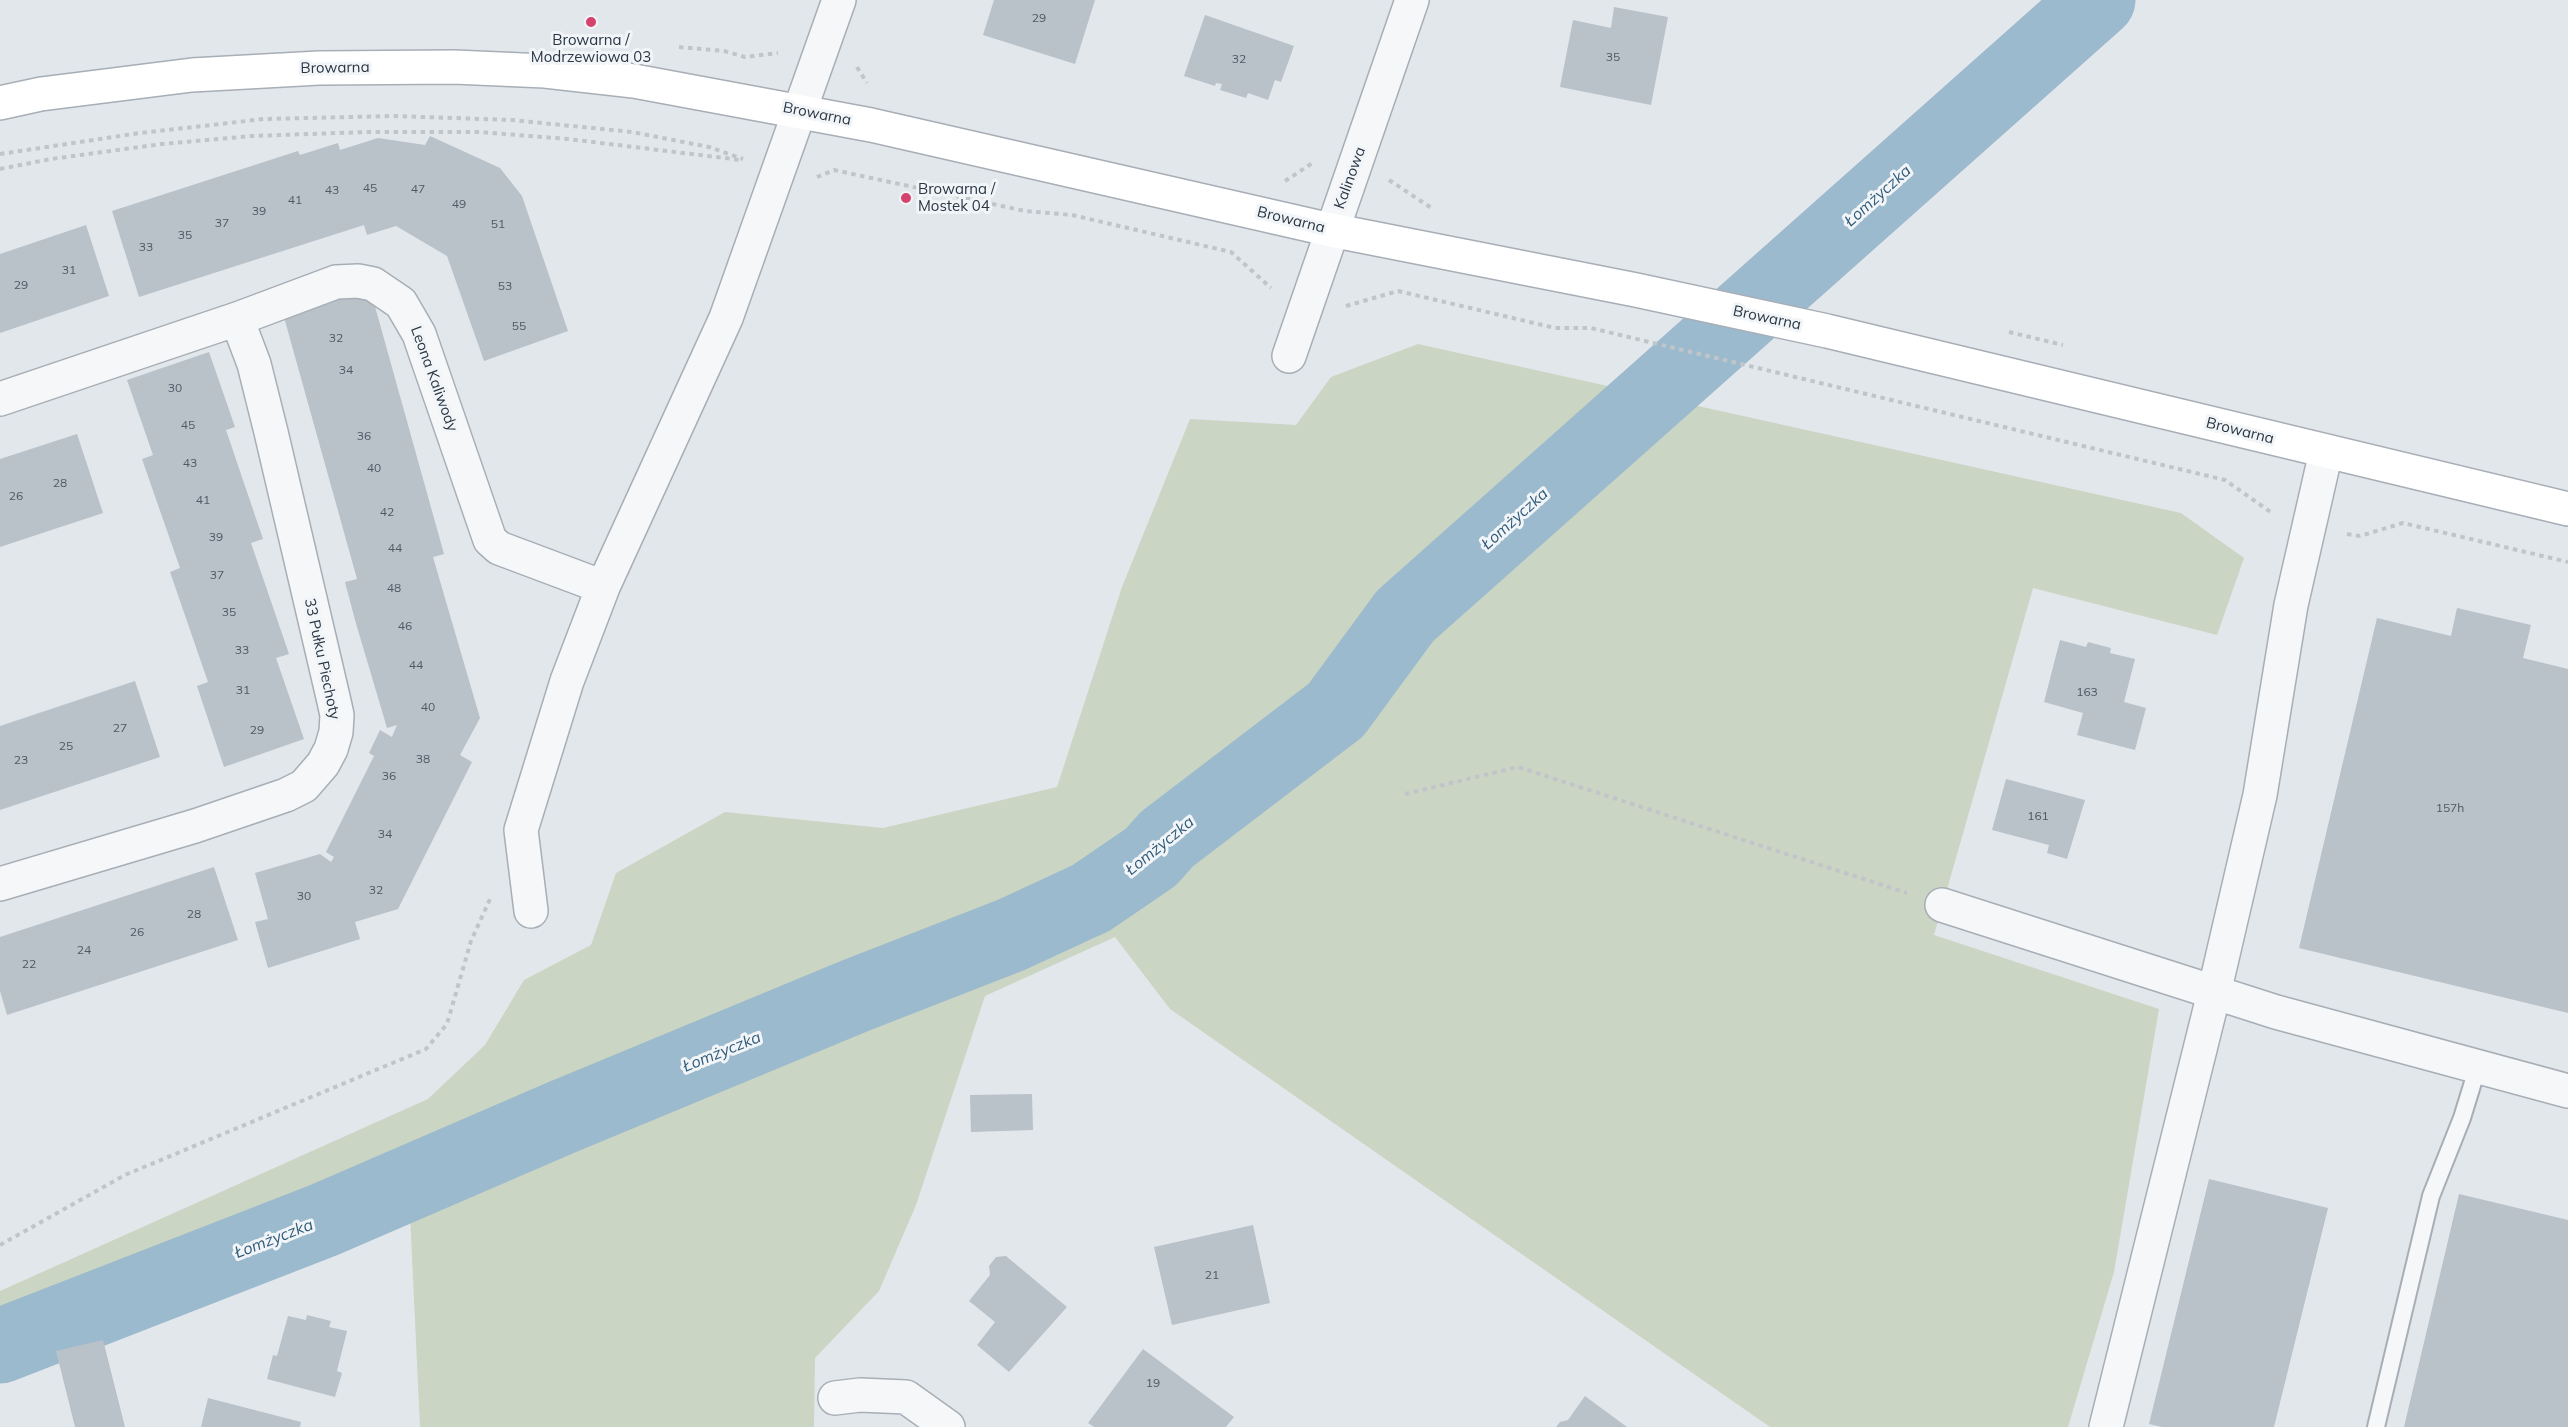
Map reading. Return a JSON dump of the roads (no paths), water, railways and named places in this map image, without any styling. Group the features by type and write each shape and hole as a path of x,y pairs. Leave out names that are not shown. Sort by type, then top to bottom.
{"street":[{"path":"531,911 521,830 567,681 603,587 726,318 763,165 800,111 838,0"},
{"name":"Kalinowa","path":"1289,356 1412,0"},
{"name":"Browarna","path":"0,103 41,94 192,75 319,68 454,67 545,71 634,81 883,127 1331,230 1636,290 1827,331 2568,510"},
{"name":"Leona Kaliwody","path":"0,399 237,319 336,282 365,283 387,291 401,303 419,334 489,540 499,548 603,587"},
{"name":"33 Pułku Piechoty","path":"0,884 195,826 286,795 304,786 323,764 330,749 336,732 337,715 254,364 237,319"},
{"path":"2106,1427 2214,993 2260,795 2291,605 2326,452"},
{"path":"1942,904 2214,993 2568,1090"},
{"path":"836,1398 860,1395 906,1397 948,1427"}],"lane":[{"path":"2376,1427 2431,1196 2462,1118 2478,1066"}],"waterway":[{"name":"Łomżyczka","path":"0,1346 324,1220 560,1118 857,995 1011,935 1091,898 1151,857 1167,839 1336,710 1405,616 2098,0"}],"place":[{"name":"Browarna / Modrzewiowa 03","path":"591,22"},
{"name":"Browarna / Mostek 04","path":"906,198"}]}
